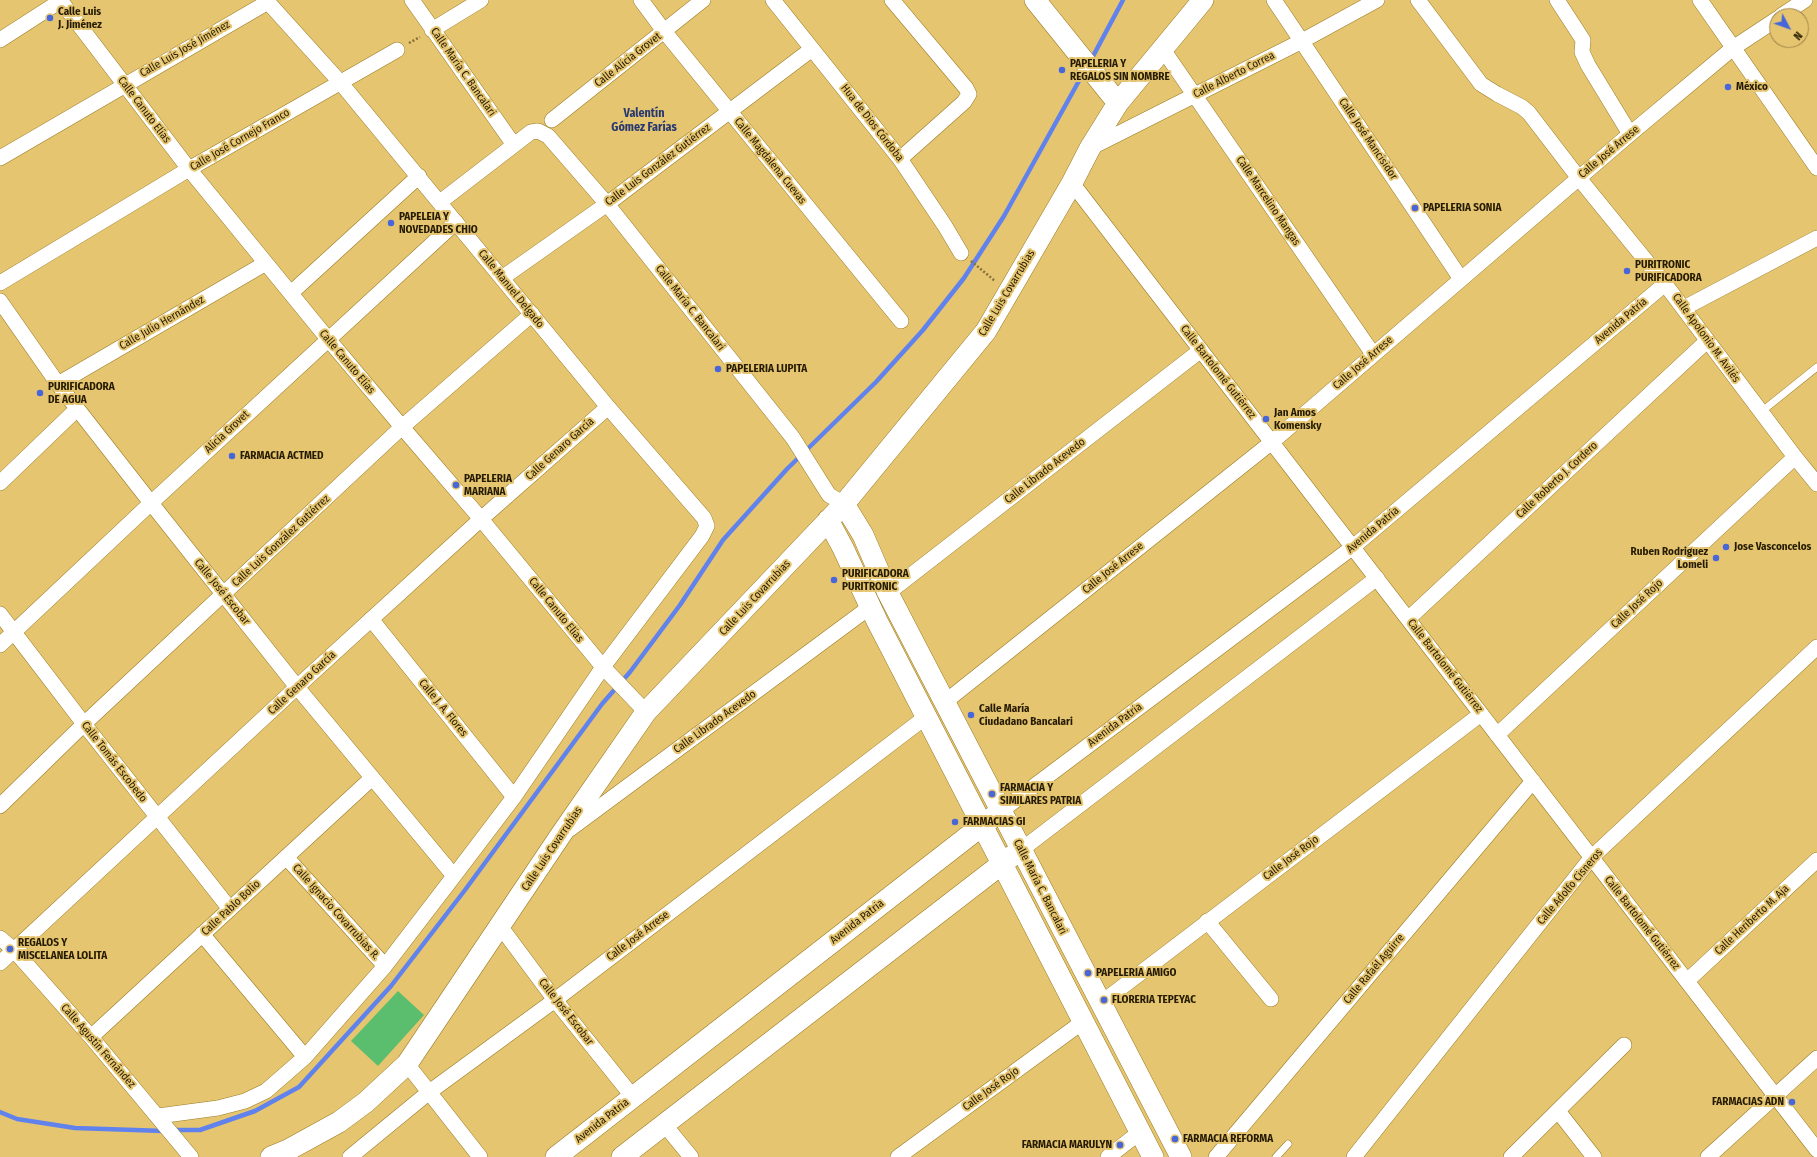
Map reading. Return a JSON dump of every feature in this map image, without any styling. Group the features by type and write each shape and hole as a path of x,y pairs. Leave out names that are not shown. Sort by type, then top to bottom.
{"street":[{"path":"0,40 61,0"},
{"name":"Calle Canuto Elías","path":"61,0 189,169 328,339 482,519 606,669 640,706"},
{"name":"Calle María C. Bancalari","path":"412,0 514,145 531,132 538,131 548,136 607,204 793,438 832,495 863,535 888,593 1181,1157"},
{"path":"432,30 481,0"},
{"name":"Calle Magdalena Cuevas","path":"641,0 664,31 901,321"},
{"name":"Calle Alicia Grovet","path":"552,120 703,0"},
{"name":"Hua de Dios Córdoba","path":"773,0 900,159 966,258"},
{"path":"892,0 966,88 969,94 964,102 900,159"},
{"path":"1035,0 1118,103"},
{"name":"Calle Luis Covarrubias","path":"270,1157 288,1150 339,1122 372,1098 407,1064 560,836 640,706 828,520 832,495 986,331 1072,183 1090,148 1118,103 1203,0"},
{"name":"Calle José Mancisidor","path":"1274,0 1461,279"},
{"name":"Calle Alberto Correa","path":"1090,148 1302,41 1377,0"},
{"name":"Calle Apolonio M. Avilés","path":"1418,0 1482,84 1489,90 1529,112 1578,177 1684,308 1794,457 1817,484"},
{"path":"1557,0 1583,40 1582,52 1588,65 1630,134"},
{"path":"1700,0 1817,168"},
{"path":"1793,8 1805,0"},
{"name":"Calle Luis José Jiménez","path":"0,158 267,1"},
{"name":"Calle Manuel Delgado","path":"267,1 340,82 608,407 704,518 707,526 702,536 606,669"},
{"name":"Calle José Arrese","path":"945,702 1272,442 1578,177 1733,48 1769,24"},
{"name":"Calle Marcelino Mangas","path":"1162,48 1374,354"},
{"name":"Calle Luis González Gutiérrez","path":"502,278 607,204 812,49"},
{"name":"Calle José Cornejo Franco","path":"0,283 189,169 397,50"},
{"path":"440,202 514,145"},
{"path":"291,293 419,176"},
{"name":"Calle Bartolomé Gutiérrez","path":"1072,183 1817,1150"},
{"name":"Alicia Grovet","path":"0,645 150,503 456,222"},
{"path":"1684,308 1817,238"},
{"name":"Calle Julio Hernández","path":"58,384 266,263"},
{"name":"Avenida Patria","path":"556,1157 983,824 1353,547 1665,284"},
{"name":"Calle José Escobar","path":"3,311 150,503 297,687 454,876"},
{"name":"Calle Luis González Gutiérrez","path":"0,806 84,724 402,427 532,314"},
{"name":"Calle Roberto J. Cordero","path":"1408,619 1707,341"},
{"name":"Calle Librado Acevedo","path":"888,593 1201,350"},
{"name":"Calle Genaro García","path":"0,962 297,687 608,407"},
{"path":"0,483 77,409"},
{"name":"Calle José Rojo","path":"1497,734 1794,457"},
{"name":"Calle María C. Bancalari","path":"828,520 843,548 870,607 1153,1157"},
{"path":"622,1157 1002,863 1377,578"},
{"name":"Calle Librado Acevedo","path":"560,836 870,607"},
{"name":"Calle Tomás Escobedo","path":"0,614 156,817 230,909"},
{"name":"Calle J. A. Flores","path":"371,620 514,797"},
{"name":"Calle Adolfo Cisneros","path":"1354,1157 1592,857 1817,647"},
{"path":"161,1119 245,1101 266,1091 305,1057 385,966 514,797 606,669"},
{"name":"Calle José Rojo","path":"1101,1003 1481,714"},
{"name":"Calle José Arrese","path":"350,1157 428,1093 555,1000 927,716"},
{"name":"Calle Pablo Bolio","path":"91,1037 372,778"},
{"name":"Calle Rafaél Aguirre","path":"1216,1157 1533,781"},
{"name":"Calle Ignacio Covarrubias R.","path":"286,857 385,966"},
{"name":"Calle Heriberto M. Aja","path":"1687,981 1817,860"},
{"path":"1207,921 1271,999"},
{"name":"Calle José Escobar","path":"500,926 555,1000 633,1097"},
{"path":"202,934 305,1057"},
{"name":"Calle Agustín Fernández","path":"0,938 13,949 91,1037 161,1119 191,1157"},
{"name":"Calle José Rojo","path":"898,1157 1084,1021"},
{"path":"1511,1157 1624,1045"},
{"path":"1708,1157 1817,1058"},
{"path":"407,1064 428,1093 480,1157"},
{"path":"1558,1111 1594,1157"},
{"path":"664,1124 691,1157"},
{"path":"1108,1157 1140,1132"}],"lane":[{"path":"1761,412 1817,367"},
{"path":"1276,1157 1288,1144"}],"path":[{"path":"397,50 432,30"},
{"path":"966,258 988,276"}],"green space":[{"path":"398,991 424,1015 378,1066 351,1041"}],"waterway":[{"path":"1091,60 1123,0"},
{"path":"174,1130 200,1130 255,1111 299,1087 391,986 465,890 602,704 630,672 680,605 723,540 787,469 876,382 923,330 964,278 1004,216 1085,70"},
{"path":"0,1112 17,1119 75,1128 164,1131"}],"place":[{"name":"Calle Luis J. Jiménez","path":"50,18"},
{"name":"PAPELERIA Y REGALOS SIN NOMBRE","path":"1062,70"},
{"name":"México","path":"1728,87"},
{"name":"PAPELERIA SONIA","path":"1415,208"},
{"name":"PAPELEIA Y NOVEDADES CHIO","path":"391,223"},
{"name":"PURITRONIC PURIFICADORA","path":"1627,271"},
{"name":"PAPELERIA LUPITA","path":"718,369"},
{"name":"PURIFICADORA DE AGUA","path":"40,393"},
{"name":"Jan Amos Komensky","path":"1266,419"},
{"name":"FARMACIA ACTMED","path":"232,456"},
{"name":"PAPELERIA MARIANA","path":"456,485"},
{"name":"Jose Vasconcelos","path":"1726,547"},
{"name":"Ruben Rodriguez Lomeli","path":"1716,558"},
{"name":"PURIFICADORA PURITRONIC","path":"834,580"},
{"name":"Calle María Ciudadano Bancalari","path":"971,715"},
{"name":"FARMACIA Y SIMILARES PATRIA","path":"992,794"},
{"name":"FARMACIAS GI","path":"955,822"},
{"name":"REGALOS Y MISCELANEA LOLITA","path":"10,949"},
{"name":"PAPELERIA AMIGO","path":"1088,973"},
{"name":"FLORERIA TEPEYAC","path":"1104,1000"},
{"name":"FARMACIAS ADN","path":"1792,1102"},
{"name":"FARMACIA REFORMA","path":"1175,1139"},
{"name":"FARMACIA MARULYN","path":"1120,1145"}],"district":[{"name":"Valentín Gómez Farías","path":"644,121"}]}
